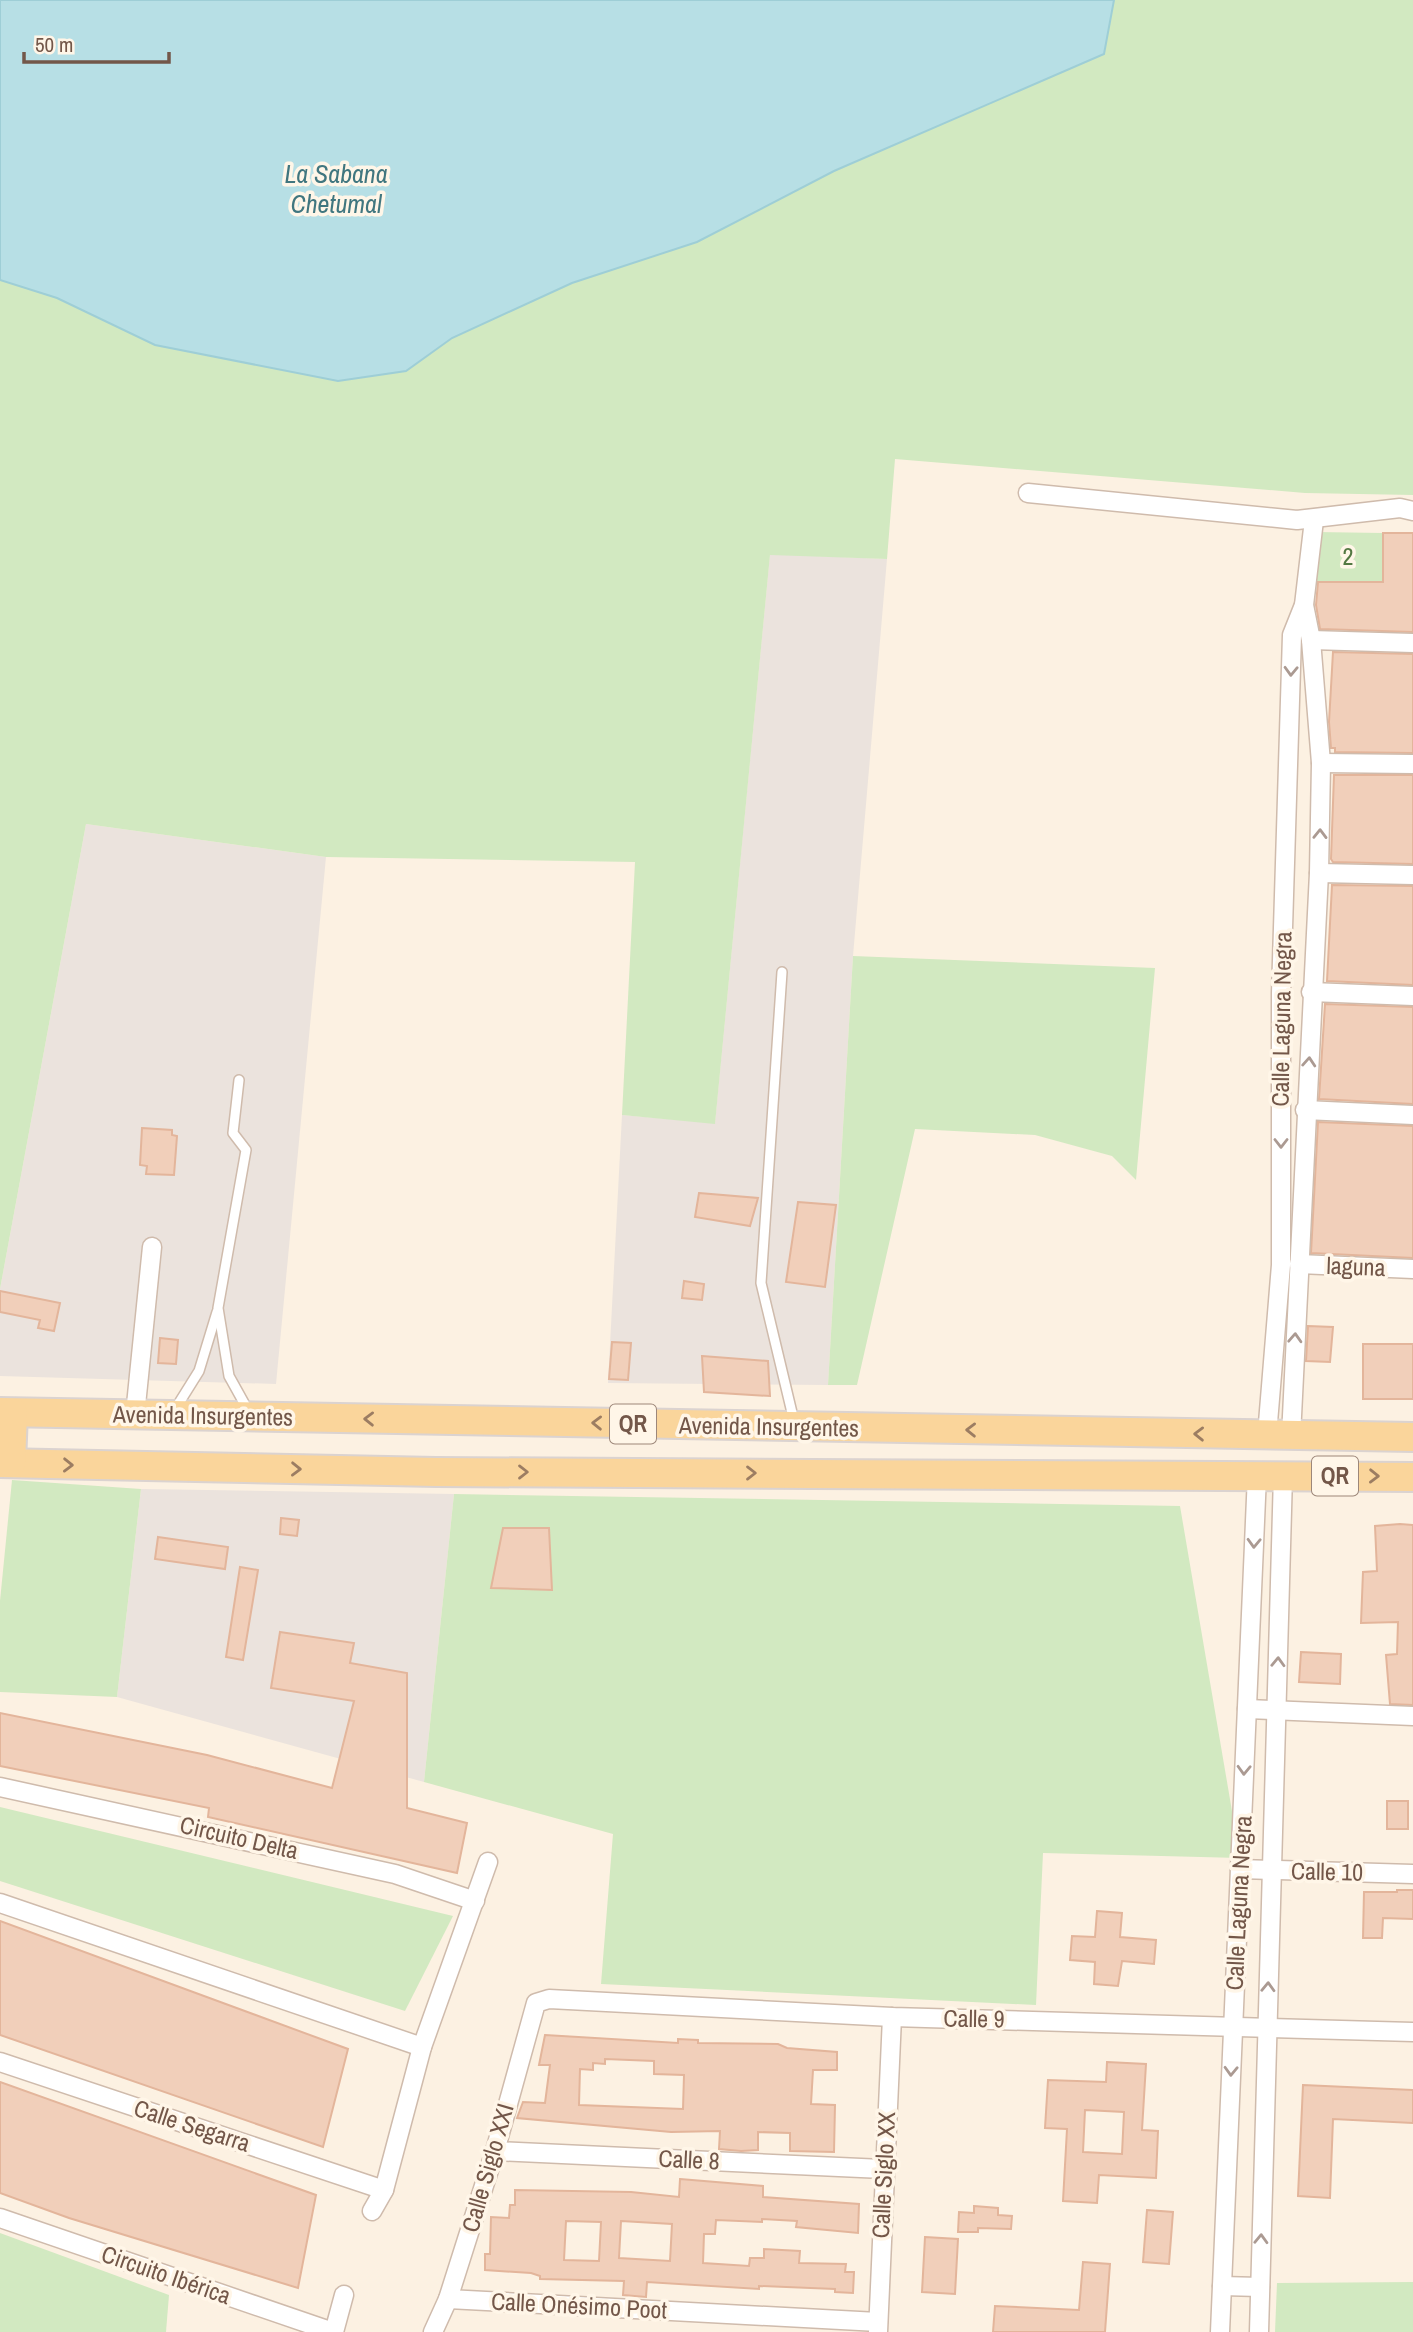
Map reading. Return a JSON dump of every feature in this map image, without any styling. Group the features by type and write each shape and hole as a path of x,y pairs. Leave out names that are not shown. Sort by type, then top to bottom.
{"main road":[{"name":"Avenida Insurgentes","path":"7,1413 1413,1437"},
{"path":"6,1463 7,1413"},
{"path":"795,1427 795,1473"},
{"path":"1063,1473 1065,1432"},
{"name":"Avenida Insurgentes","path":"6,1463 436,1472 1063,1473 1413,1477"}],"street":[{"path":"1028,493 1314,520 1400,508 1413,511"},
{"name":"Calle Laguna Negra","path":"1279,1436 1281,993 1292,635 1304,605 1314,520"},
{"name":"Calle Laguna Negra","path":"1279,1436 1298,1264 1319,873 1321,763 1311,640 1304,605"},
{"path":"1311,640 1413,643"},
{"path":"1321,763 1413,764"},
{"path":"1319,873 1413,875"},
{"path":"1311,992 1413,996"},
{"path":"1305,1110 1413,1115"},
{"path":"135,1415 152,1247"},
{"name":"laguna","path":"1298,1264 1413,1269"},
{"name":"Calle Laguna Negra","path":"1220,2332 1247,1709 1270,1475"},
{"name":"Calle Laguna Negra","path":"1259,2332 1276,1709 1270,1475"},
{"path":"1247,1709 1413,1716"},
{"name":"Circuito Delta","path":"0,1787 395,1874 475,1901"},
{"path":"372,2211 384,2190 422,2047 488,1862"},
{"name":"Calle 10","path":"1240,1870 1413,1874"},
{"path":"0,1903 422,2047"},
{"name":"Calle 9","path":"536,2003 549,1999 892,2017 1413,2032"},
{"name":"Calle Siglo XXI","path":"433,2332 448,2299 495,2151 536,2003"},
{"name":"Calle Siglo XX","path":"878,2327 883,2168 892,2017"},
{"name":"Calle Segarra","path":"0,2062 384,2190"},
{"name":"Calle 8","path":"495,2151 883,2168"},
{"name":"Circuito Ibérica","path":"0,2218 333,2332 344,2295"},
{"path":"1222,2286 1260,2287"},
{"name":"Calle Onésimo Poot","path":"448,2299 878,2327"}],"lane":[{"path":"782,972 761,1283 795,1427"},
{"path":"172,1415 199,1371 218,1308 246,1150 233,1133 239,1080"},
{"path":"218,1308 229,1376 251,1417"}],"shaded area":[{"path":"770,554 887,559 853,956 828,1385 608,1383 622,1115 715,1123"},
{"path":"86,824 326,857 276,1384 0,1376 0,1289"},
{"path":"141,1489 454,1494 424,1782 117,1697"}],"green space":[{"path":"1114,0 1413,0 1413,495 1305,493 895,459 887,559 770,555 715,1124 622,1115 635,862 326,857 86,824 0,1289 0,280 57,298 155,345 338,381 406,371 452,338 572,283 697,242 834,171 1104,54"},
{"name":"2","path":"1316,532 1383,533 1383,582 1314,582"},
{"path":"853,956 1155,968 1136,1180 1112,1156 1035,1135 915,1129 857,1385 828,1385"},
{"path":"12,1480 141,1489 117,1697 0,1692 0,1601"},
{"path":"454,1494 1180,1506 1240,1858 1043,1853 1036,2005 601,1984 613,1834 424,1782"},
{"path":"0,1807 453,1916 405,2011 0,1881"},
{"path":"0,2233 169,2295 166,2332 0,2332"},
{"path":"1413,2282 1413,2332 1275,2332 1277,2283"}],"water":[{"name":"La Sabana Chetumal","path":"0,0 1114,0 1104,54 834,171 697,242 572,283 452,338 406,371 338,381 155,345 57,298 0,280"}],"building":[{"path":"1383,533 1413,533 1413,632 1320,629 1316,605 1318,582 1383,582"},
{"path":"1333,652 1413,654 1413,753 1335,752 1335,748 1331,748 1329,722"},
{"path":"1334,775 1413,775 1413,864 1333,862"},
{"path":"1332,885 1413,886 1413,985 1327,981"},
{"path":"1325,1004 1413,1007 1413,1104 1319,1099"},
{"path":"1318,1122 1413,1126 1413,1258 1311,1253"},
{"path":"142,1128 172,1130 172,1135 177,1136 174,1175 146,1174 147,1166 140,1165"},
{"path":"699,1193 758,1198 750,1226 695,1217"},
{"path":"798,1202 836,1205 825,1287 786,1282"},
{"path":"684,1281 704,1284 702,1300 682,1298"},
{"path":"0,1291 60,1303 54,1331 38,1328 40,1320 0,1312"},
{"path":"1308,1326 1333,1327 1330,1362 1306,1361"},
{"path":"160,1338 178,1340 176,1364 158,1363"},
{"path":"612,1342 631,1343 628,1380 609,1379"},
{"path":"1363,1344 1413,1344 1413,1399 1363,1399"},
{"path":"702,1356 768,1361 770,1396 704,1392"},
{"path":"281,1518 299,1520 297,1536 280,1534"},
{"path":"1413,1525 1413,1705 1390,1704 1386,1655 1397,1654 1398,1622 1361,1623 1363,1572 1377,1571 1375,1526"},
{"path":"503,1528 549,1528 552,1590 491,1588"},
{"path":"158,1537 228,1547 225,1569 155,1559"},
{"path":"240,1567 258,1570 243,1660 226,1657"},
{"path":"280,1632 354,1643 350,1663 407,1673 407,1808 467,1823 457,1873 208,1817 209,1808 0,1766 0,1713 207,1755 332,1788 354,1701 271,1688"},
{"path":"1301,1652 1341,1654 1340,1684 1299,1682"},
{"path":"1387,1801 1408,1801 1408,1829 1387,1829"},
{"path":"1413,1890 1413,1919 1383,1918 1382,1938 1363,1938 1364,1892"},
{"path":"1097,1911 1122,1913 1120,1937 1156,1940 1154,1964 1122,1961 1118,1986 1094,1984 1095,1962 1070,1960 1072,1936 1095,1937"},
{"path":"0,1921 348,2049 323,2147 0,2035"},
{"path":"545,2035 678,2043 678,2039 698,2040 698,2043 778,2044 787,2048 837,2052 837,2070 813,2070 811,2104 835,2105 834,2152 790,2151 790,2133 758,2132 758,2150 741,2151 719,2149 720,2131 671,2132 517,2118 523,2102 545,2103 550,2065 539,2065","holes":["605,2059 654,2061 654,2074 684,2075 683,2109 579,2105 580,2069 593,2070 593,2063 605,2064"]},
{"path":"1107,2062 1146,2064 1142,2130 1158,2131 1156,2178 1099,2175 1097,2203 1063,2201 1067,2129 1045,2128 1048,2080 1106,2082","holes":["1085,2110 1124,2112 1122,2154 1083,2152"]},
{"path":"0,2082 316,2195 298,2288 69,2218 0,2193"},
{"path":"1303,2085 1413,2090 1413,2123 1333,2119 1330,2198 1298,2196"},
{"path":"680,2179 763,2186 763,2197 859,2204 858,2233 796,2227 797,2221 762,2219 762,2222 716,2220 715,2234 704,2234 703,2263 749,2266 750,2258 764,2258 764,2249 800,2251 799,2263 846,2264 845,2272 854,2272 853,2293 835,2292 835,2289 759,2286 759,2289 647,2282 646,2297 623,2295 624,2281 540,2279 540,2276 531,2273 485,2270 485,2254 490,2254 491,2217 509,2218 510,2205 515,2205 515,2190 631,2192 679,2197","holes":["566,2221 601,2222 599,2261 564,2260","621,2221 672,2224 670,2261 619,2258"]},
{"path":"974,2206 998,2208 998,2215 1012,2216 1011,2229 978,2228 978,2232 958,2232 959,2212 974,2213"},
{"path":"1147,2210 1173,2212 1169,2264 1143,2262"},
{"path":"925,2237 958,2239 955,2294 922,2292"},
{"path":"1083,2262 1110,2264 1105,2332 993,2332 995,2306 1079,2310"}]}
